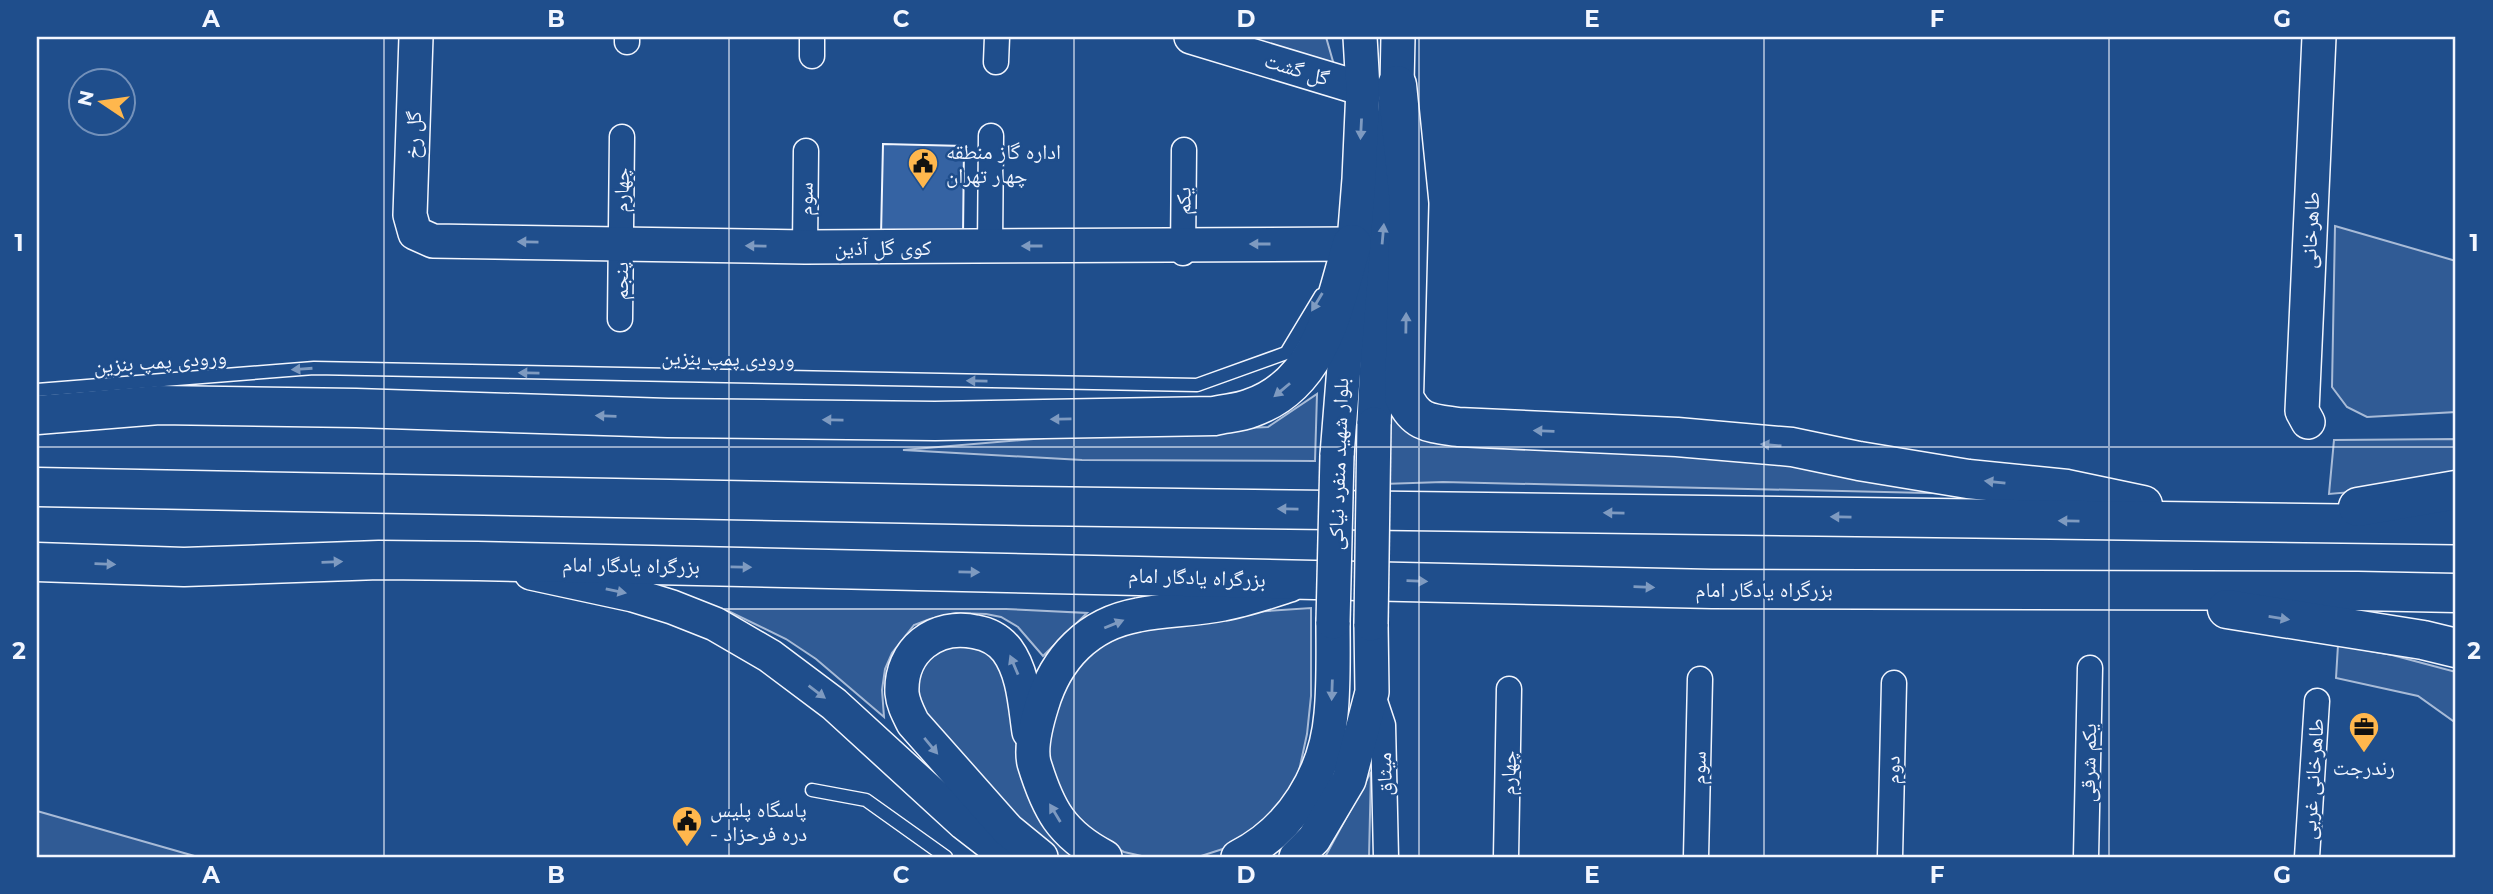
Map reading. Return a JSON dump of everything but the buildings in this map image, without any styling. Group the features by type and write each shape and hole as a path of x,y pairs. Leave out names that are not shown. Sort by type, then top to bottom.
{"highway":[{"path":"1380,87 1409,204 1404,397 1410,410 1426,423 1458,427 1677,437 1792,447 1968,479 2067,489 2246,523 2456,490"},
{"path":"37,415 159,405 681,418 935,421 1213,416 1250,409 1279,395 1309,365 1326,331 1352,244"},
{"path":"37,487 1019,506 2456,526"},
{"name":"بزرگراه یادگار امام","path":"37,562 184,567 477,561 1712,589 2456,593"},
{"path":"2115,591 2423,640 2456,648"}],"main road":[{"name":"گل رخ","path":"415,233 410,215 416,37"},
{"name":"گل گشت","path":"1191,37 1380,87"},
{"name":"بلوار شهید منفرد نیاکی","path":"1296,857 1314,839 1349,780 1372,692 1374,424 1382,248 1380,87 1360,37"},
{"name":"بلوار شهید منفرد نیاکی","path":"1238,857 1271,836 1296,811 1318,768 1331,716 1337,455 1352,244 1359,179 1380,87 1398,37"},
{"name":"طاهرخانی","path":"2308,422 2302,411 2319,37"},
{"name":"کوی گل آذین","path":"415,233 433,241 805,247 1183,249 1352,244"},
{"path":"477,561 633,595 715,624 770,656 834,704 964,823 1008,857"},
{"path":"1032,756 1039,715 1049,681 1064,657 1080,642 1103,628 1136,615 1222,604 1306,581"},
{"path":"1041,857 1007,830 913,723 905,706 902,692 908,663 927,639 940,632 962,629 986,634 1001,644 1014,663 1021,683 1032,756 1043,793 1073,837 1105,857"}],"street":[{"path":"996,62 998,37"},
{"path":"990,246 991,135"},
{"name":"چهارم","path":"620,243 622,136"},
{"name":"یکم","path":"1183,249 1184,150"},
{"name":"سوم","path":"805,247 806,151"},
{"name":"پنجم","path":"620,243 620,319"},
{"name":"یکم شرقی","path":"2086,857 2090,668"},
{"name":"سوم","path":"1696,857 1700,679"},
{"name":"دوم","path":"1890,857 1894,683"},
{"name":"چهارم","path":"1506,857 1509,689"},
{"name":"میثاق","path":"1372,692 1383,725 1386,857"},
{"name":"طاهرخانی غربی","path":"2307,857 2317,701"}],"lane":[{"name":"ورودی پمپ بنزین","path":"37,390 314,368 1197,386 1286,353 1352,244"},
{"path":"812,790 866,800 946,857"}],"shaded area":[{"path":"1238,37 1326,37 1334,65"},
{"path":"2335,226 2456,261 2456,412 2367,417 2347,407 2332,387"},
{"path":"1386,377 1399,409 1673,448 2059,496 1443,482 1383,484"},
{"path":"1317,394 1315,461 1082,460 903,450 1081,435 1268,427"},
{"path":"2456,439 2456,483 2329,494 2334,440"},
{"path":"1311,608 1311,696 1299,771 1286,799 1264,824 1232,846 1198,857 1146,857 1124,852 1094,836 1071,816 1054,784 1048,748 1054,698 1100,640 1222,614"},
{"path":"724,609 1006,609 1087,613 1043,656 1018,627 1001,617 956,613 914,625 892,653 885,669 882,690 884,717 816,659 786,639"},
{"path":"943,644 992,651 1078,857 1053,857 910,697 913,674"},
{"path":"2338,645 2392,655 2456,672 2456,723 2418,696 2336,678"},
{"path":"1371,772 1369,857 1325,857"},
{"path":"37,811 198,857 37,857"}],"place":[{"name":"اداره گاز منطقه چهار تهران","path":"923,190"},
{"name":"رندرجت","path":"2364,754"},
{"name":"پاسگاه پلیس - دره فرحزاد","path":"687,848"}]}
